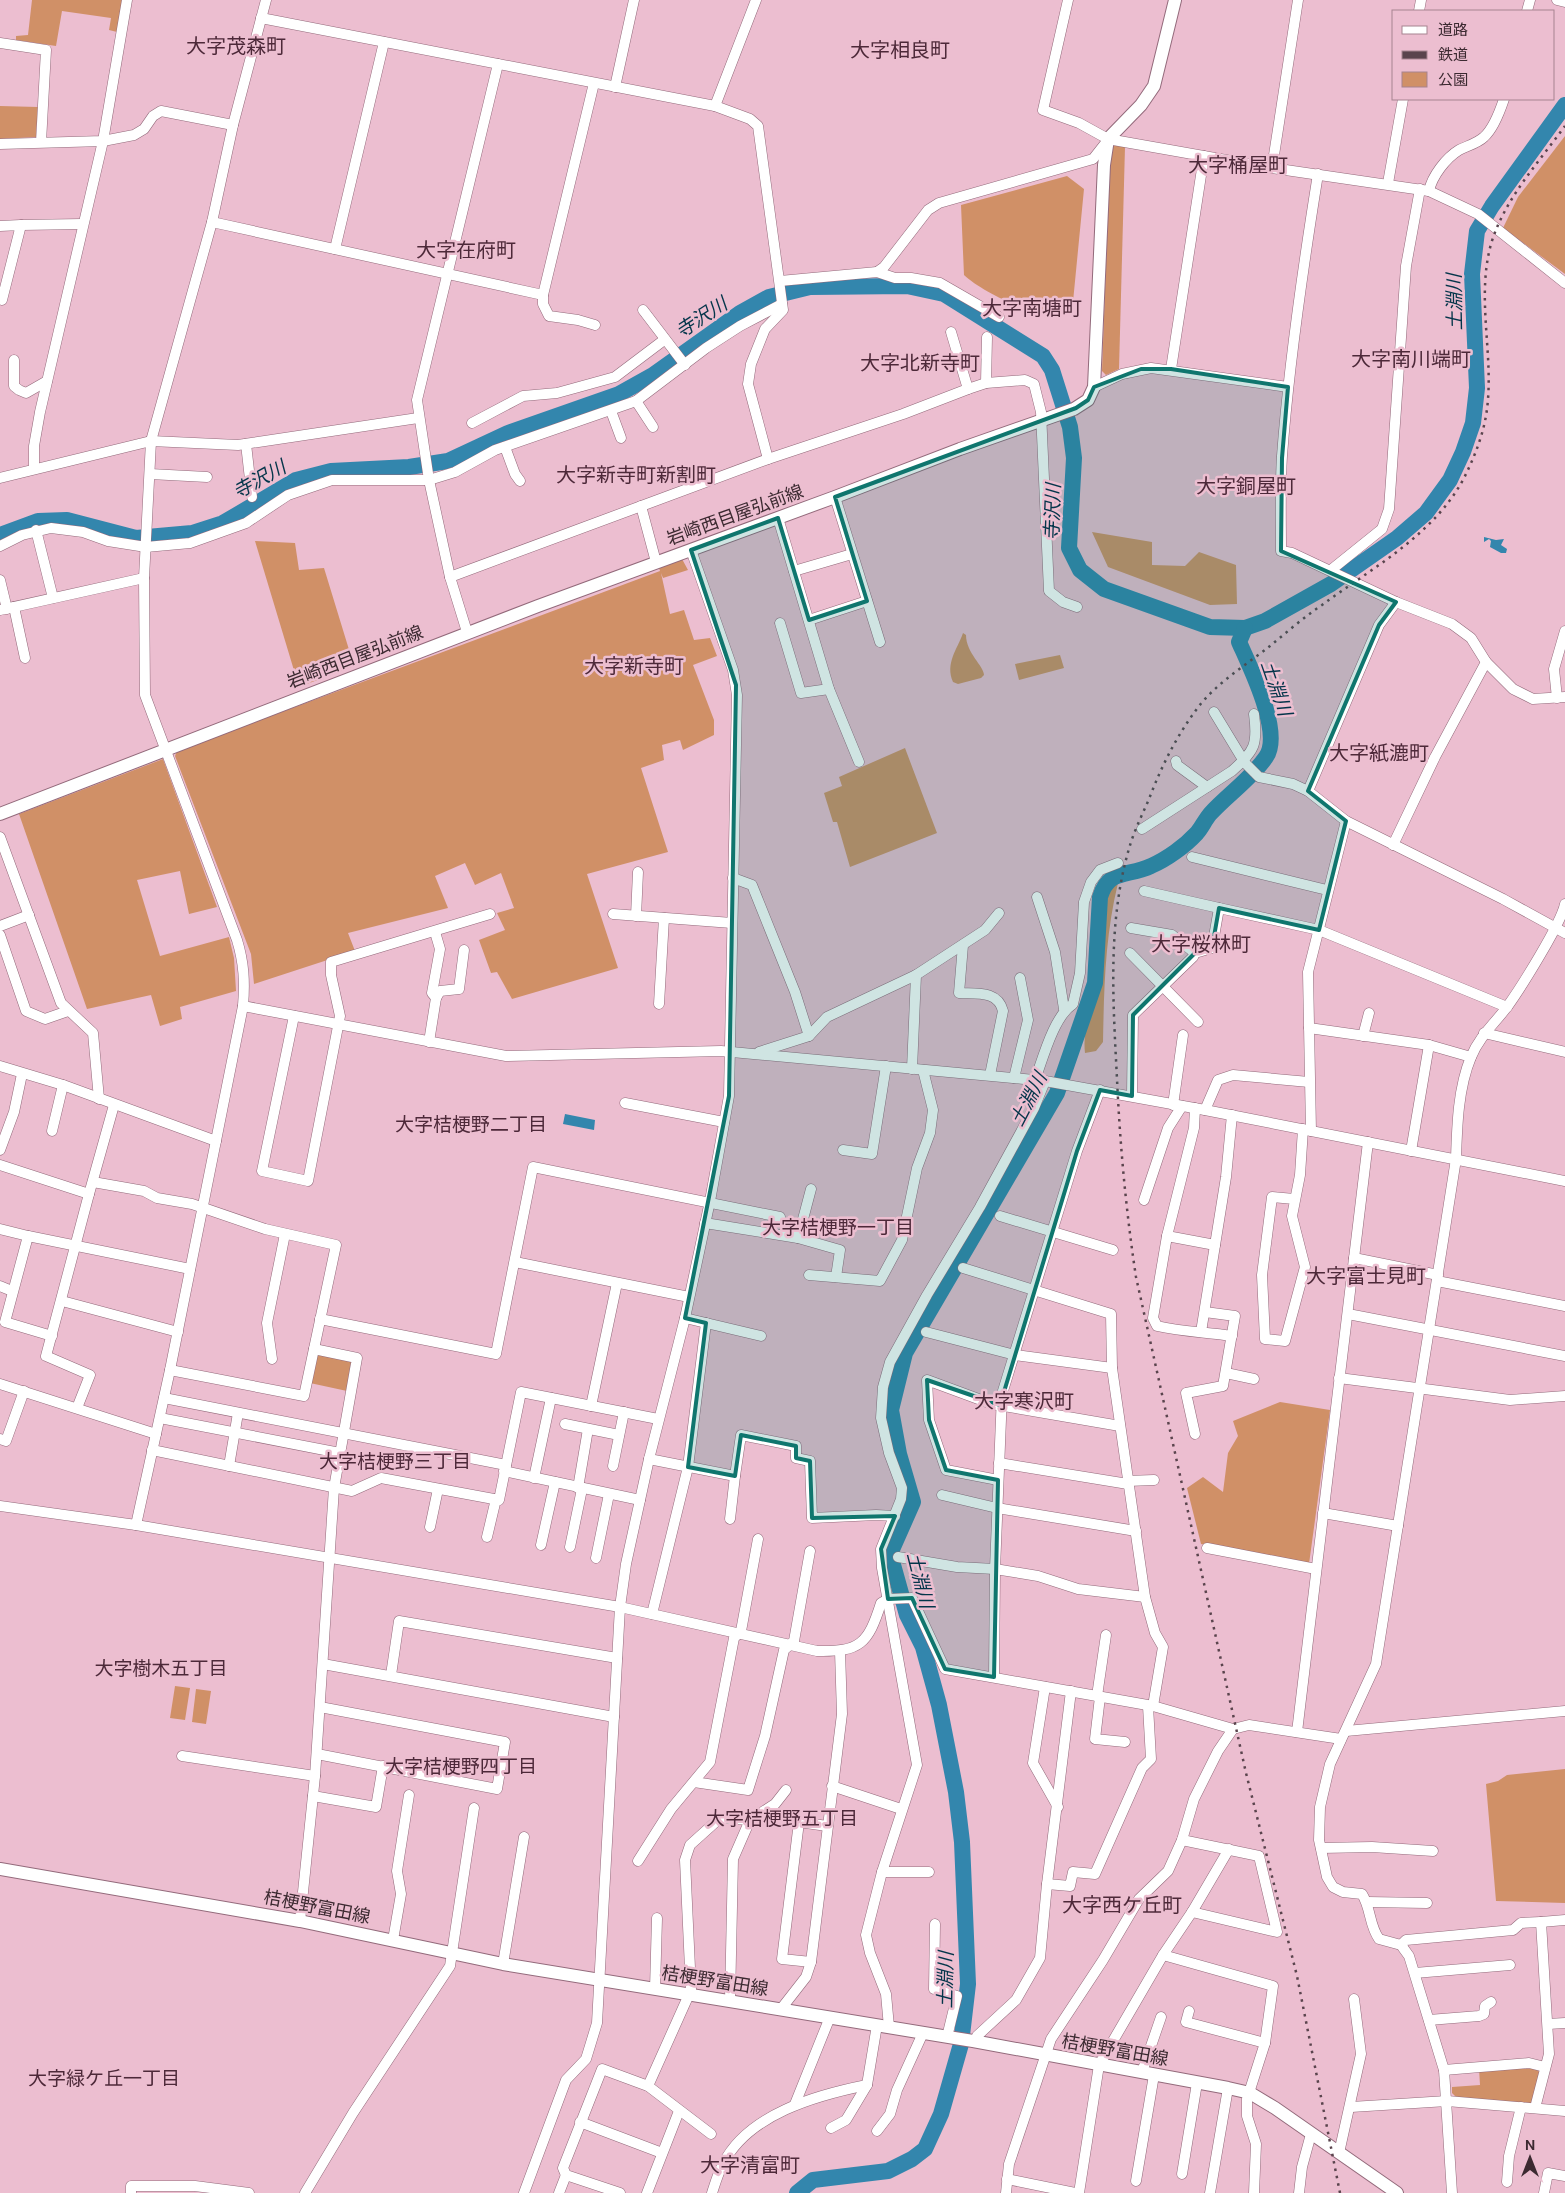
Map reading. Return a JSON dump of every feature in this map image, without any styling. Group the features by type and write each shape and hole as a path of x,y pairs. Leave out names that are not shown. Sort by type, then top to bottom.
{"main road":[{"path":"1094,387 1104,164 1108,139 1141,105 1154,86 1175,0"},
{"name":"岩崎西目屋弘前線","path":"0,814 468,632 835,497 960,448 1074,408 1088,400 1094,387"},
{"name":"桔梗野富田線","path":"0,1869 300,1921 503,1964 972,2040 1047,2056 1250,2093 1397,2193"}],"street":[{"path":"34,468 34,446 47,380 82,224 103,141 127,0"},
{"path":"136,1525 178,1332 243,1006 245,984 243,958 145,695 143,665 144,578 151,441 212,222 233,125 266,0"},
{"path":"615,87 634,0"},
{"path":"714,106 756,0"},
{"path":"1068,0 1043,110 1079,123 1108,139 1272,168 1388,183 1425,190 1480,216 1565,283"},
{"path":"1272,168 1298,0"},
{"path":"1557,0 1565,2"},
{"path":"261,18 714,106 750,119 758,126 784,310 765,328 751,364 748,384 768,459"},
{"path":"335,249 384,42"},
{"path":"0,43 46,50 41,142"},
{"path":"468,632 450,577 429,478 418,418 417,400 446,273 498,64"},
{"path":"594,83 542,295 543,304 549,316 578,320 595,325"},
{"path":"1388,183 1403,100"},
{"path":"1330,570 1382,529 1389,509 1406,266 1425,190 1456,152 1484,138 1501,110 1504,100"},
{"path":"0,144 103,141 134,135 144,129 154,116 162,111 233,125"},
{"path":"877,272 884,267 928,210 939,203 1093,158 1108,139"},
{"path":"1171,369 1204,156"},
{"path":"1318,174 1302,274 1288,387 1282,458 1281,551 1292,553 1396,602 1452,624 1471,638 1486,662 1513,689 1533,699 1561,698 1554,669 1565,632"},
{"path":"212,222 542,295"},
{"path":"0,226 82,224"},
{"path":"0,299 2,300 21,225"},
{"path":"780,285 877,272 895,278 911,278 940,283 999,317"},
{"path":"0,546 36,530 51,528 83,532 108,541 146,545 190,543 246,523 299,490 332,480 429,478 455,472 505,447 636,401 740,326 782,302"},
{"path":"643,310 664,340 685,365"},
{"path":"951,332 968,389"},
{"path":"986,384 987,337"},
{"path":"472,423 523,396 557,393 615,377 664,340"},
{"path":"14,360 14,386 18,390 26,393 47,380"},
{"path":"1094,387 1122,374 1141,369 1171,369 1288,387"},
{"path":"450,577 768,459 903,414 968,389 986,384 1024,380 1034,384 1043,420 1049,592 1063,602 1077,607"},
{"path":"636,401 653,427"},
{"path":"611,411 621,438"},
{"path":"0,478 34,468 151,441 246,444 418,418"},
{"path":"246,444 252,497"},
{"path":"505,447 515,474 520,481"},
{"path":"150,474 207,477"},
{"path":"835,497 880,642"},
{"path":"641,506 656,562"},
{"path":"778,518 829,689 858,762"},
{"path":"36,530 53,598"},
{"path":"524,2193 566,2080 586,2058 592,2044 598,2012 598,1979 620,1607 649,1458 689,1298 710,1201 729,1096 736,685 733,670 691,550"},
{"path":"794,571 852,554"},
{"path":"7,609 144,578"},
{"path":"0,580 7,609 25,658"},
{"path":"809,620 867,601"},
{"path":"1308,791 1379,625 1396,602"},
{"path":"780,624 801,693 829,689"},
{"path":"1393,845 1435,757 1486,662"},
{"path":"1214,712 1244,762 1258,776 1293,784 1308,791 1346,821 1503,899 1565,933"},
{"path":"1142,829 1244,762 1255,748 1257,735 1254,714"},
{"path":"1176,761 1177,765 1207,787"},
{"path":"1294,1199 1272,1197 1262,1275 1265,1339 1285,1341 1305,1267 1292,1216 1307,1130 1309,1082 1308,972 1327,890 1346,821"},
{"path":"0,837 60,1003 93,1032 99,1099"},
{"path":"1192,857 1327,890"},
{"path":"1064,1009 1073,1004 1080,973 1084,902 1091,882 1100,870 1118,862"},
{"path":"636,916 638,872"},
{"path":"733,878 752,885 795,992 809,1036"},
{"path":"1144,891 1319,930 1507,1007"},
{"path":"831,2128 846,2120 866,2085 883,2026 886,1994 870,1953 866,1935 901,1809 917,1766 901,1686 892,1599 882,1568 881,1550 895,1516 902,1488 889,1453 880,1418 883,1388 890,1362 927,1295 980,1207 1034,1108 1044,1081 1046,1047 1064,1009 1055,952 1037,897"},
{"path":"1452,2193 1448,2101 1444,2070 1410,1956 1401,1945 1379,1939 1371,1928 1367,1902 1362,1894 1343,1892 1333,1887 1326,1877 1321,1848 1320,1807 1330,1764 1376,1664 1456,1159 1458,1124 1465,1079 1471,1057 1484,1033 1507,1007 1555,928 1563,913 1565,904"},
{"path":"1131,928 1172,935 1195,952 1212,948 1219,908"},
{"path":"753,1054 809,1036 827,1017 916,975 986,930 999,913"},
{"path":"294,1016 262,1171 308,1181 340,1016 331,962 490,914"},
{"path":"613,914 732,923"},
{"path":"0,926 29,915"},
{"path":"659,1004 664,918"},
{"path":"435,932 440,949 432,993 436,998"},
{"path":"0,935 26,1011 45,1019 68,1011"},
{"path":"963,945 959,993 990,994 1002,1004 1003,1011 990,1076"},
{"path":"429,1042 436,998 440,991 459,989 464,950"},
{"path":"1132,1096 1133,1015 1193,957 1195,952"},
{"path":"1130,953 1198,1022"},
{"path":"912,1069 916,975"},
{"path":"1014,1078 1028,1020 1020,978"},
{"path":"243,1006 506,1056 731,1052 1044,1081 1232,1115 1565,1181"},
{"path":"1363,1036 1369,1013"},
{"path":"1309,1028 1429,1045 1471,1057"},
{"path":"1484,1033 1565,1052"},
{"path":"1144,1200 1177,1106 1183,1034"},
{"path":"1411,1151 1429,1045"},
{"path":"0,1066 63,1085 216,1141"},
{"path":"843,1150 872,1154 886,1066"},
{"path":"809,1275 880,1281 902,1240 917,1168 930,1133 934,1110 923,1070"},
{"path":"0,1150 14,1112 22,1074"},
{"path":"1232,1336 1201,1332 1189,1333 1157,1326 1153,1318 1167,1236 1194,1128 1200,1109 1218,1080 1233,1075 1309,1082"},
{"path":"52,1130 63,1085"},
{"path":"994,1677 994,1569 1000,1405 1078,1151 1100,1090"},
{"path":"625,1103 724,1122"},
{"path":"77,1408 90,1375 46,1356 62,1301 74,1246 114,1105"},
{"path":"1201,1332 1215,1245 1232,1115"},
{"path":"1297,1732 1368,1142"},
{"path":"0,1164 89,1194"},
{"path":"320,1319 496,1354 533,1167 710,1201 780,1217"},
{"path":"93,1182 144,1191 156,1198 202,1207 265,1229 336,1245 304,1396 170,1370"},
{"path":"798,1238 811,1189"},
{"path":"1000,1216 1113,1250"},
{"path":"705,1223 798,1238 840,1250 836,1277"},
{"path":"0,1229 190,1269"},
{"path":"272,1359 267,1322 285,1234"},
{"path":"28,1236 3,1318 5,1322 52,1336"},
{"path":"1167,1236 1215,1245"},
{"path":"1354,1258 1565,1306"},
{"path":"514,1262 689,1298"},
{"path":"964,1268 1111,1314 1112,1368 1128,1482 1146,1597 1154,1633 1163,1647 1150,1706 1150,1759 1142,1768 1095,1874 1073,1872 1070,1886 1047,1884"},
{"path":"591,1406 617,1283"},
{"path":"0,1286 12,1291"},
{"path":"62,1301 178,1332"},
{"path":"1195,1434 1186,1393 1223,1386 1234,1316 1205,1312"},
{"path":"1348,1314 1565,1356"},
{"path":"684,1318 761,1336"},
{"path":"652,1614 688,1466 706,1323"},
{"path":"926,1332 1015,1354 1112,1368"},
{"path":"300,1921 317,1754 334,1488 357,1358 314,1349"},
{"path":"1226,1373 1254,1380"},
{"path":"1339,1378 1510,1400 1565,1396"},
{"path":"998,1480 946,1470 929,1420 927,1380 992,1404 1120,1426"},
{"path":"0,1384 156,1434"},
{"path":"0,1439 6,1441 24,1391"},
{"path":"152,1450 352,1492 381,1478 499,1500 521,1392 658,1419"},
{"path":"164,1398 344,1433 505,1468 534,1478 640,1500"},
{"path":"534,1478 551,1398"},
{"path":"229,1466 238,1412"},
{"path":"613,1466 624,1412"},
{"path":"160,1418 340,1453"},
{"path":"565,1424 619,1434"},
{"path":"570,1547 588,1429"},
{"path":"730,1519 741,1435 796,1446 796,1458 810,1461 812,1518 895,1516"},
{"path":"649,1458 735,1476"},
{"path":"999,1463 1128,1482 1154,1480"},
{"path":"541,1545 555,1482"},
{"path":"430,1527 438,1489"},
{"path":"596,1558 609,1494"},
{"path":"942,1495 997,1508 1136,1531"},
{"path":"488,1537 496,1499"},
{"path":"0,1506 136,1525 620,1607 817,1651 840,1651 853,1648 865,1638 875,1620 881,1603 892,1599 912,1598 927,1625 946,1669 1150,1706 1233,1729 1249,1724 1297,1732 1343,1735 1565,1711"},
{"path":"1322,1513 1398,1526"},
{"path":"638,1861 671,1809 710,1762 734,1638 741,1631 758,1539"},
{"path":"1207,1548 1316,1569"},
{"path":"694,1782 748,1790 766,1736 784,1650 794,1642 810,1551"},
{"path":"898,1558 957,1567 994,1569 1038,1576 1078,1589 1146,1597"},
{"path":"391,1675 399,1621 617,1658"},
{"path":"1106,1635 1098,1696 1095,1739 1125,1742"},
{"path":"781,2009 806,1977 812,1962 842,1714 840,1651"},
{"path":"323,1664 614,1717"},
{"path":"1045,1686 1033,1763 1058,1807"},
{"path":"972,2040 1016,2000 1040,1958 1047,1884 1071,1691"},
{"path":"317,1754 496,1789 505,1742 320,1707"},
{"path":"1006,2193 1009,2164 1047,2056 1051,2039 1103,1960 1139,1899 1168,1871 1182,1840 1194,1799 1218,1751 1233,1729"},
{"path":"182,1756 315,1776"},
{"path":"313,1796 376,1807 383,1766"},
{"path":"832,1786 901,1809"},
{"path":"730,2001 733,1858 750,1820 775,1804 786,1790"},
{"path":"392,1940 401,1894 397,1872 409,1795"},
{"path":"305,2193 352,2113 450,1966 474,1808"},
{"path":"648,2086 691,1990 685,1860 690,1844 720,1818 750,1820"},
{"path":"812,1962 782,1959 799,1822 827,1826"},
{"path":"503,1964 524,1837"},
{"path":"1182,1840 1259,1856 1278,1932 1192,1912"},
{"path":"1321,1848 1372,1847 1434,1851"},
{"path":"1007,2179 1077,2193 1099,2065 1163,1955 1192,1912 1229,1849"},
{"path":"882,1872 929,1872"},
{"path":"1367,1902 1427,1903"},
{"path":"655,1989 657,1918"},
{"path":"1401,1945 1406,1940 1513,1930 1521,1923 1565,1920"},
{"path":"1535,2108 1549,2054 1541,1922"},
{"path":"935,1924 934,1989 957,1996 948,2037"},
{"path":"1163,1955 1273,1986 1265,2043 1247,2099 1247,2116 1256,2144 1254,2193"},
{"path":"1415,1973 1510,1965"},
{"path":"1339,2154 1351,2107 1361,2054 1354,1999"},
{"path":"1429,2020 1479,2016 1484,2014 1485,2006 1491,2002"},
{"path":"1189,2011 1186,2022 1265,2043"},
{"path":"795,2104 830,2018"},
{"path":"1136,2181 1148,2074 1161,2018"},
{"path":"1548,2024 1565,2023"},
{"path":"877,2132 890,2114 897,2090 923,2033"},
{"path":"1444,2070 1529,2063 1545,2067"},
{"path":"620,2193 566,2175 562,2168 602,2069 648,2086 711,2134"},
{"path":"1182,2174 1197,2083"},
{"path":"712,2193 724,2163 741,2141 763,2122 795,2104 820,2094 866,2085"},
{"path":"1210,2193 1228,2088"},
{"path":"1351,2107 1448,2101 1565,2112"},
{"path":"1507,2182 1509,2156 1520,2107"},
{"path":"647,2193 679,2111"},
{"path":"580,2122 662,2153"},
{"path":"1299,2193 1302,2167 1311,2134"},
{"path":"1544,2193 1548,2173 1565,2176"},
{"path":"560,2193 566,2175"},
{"path":"131,2193 131,2186 195,2186 250,2193"}],"highlighted area":[{"path":"1141,369 1171,369 1288,387 1282,458 1281,551 1396,602 1379,625 1308,791 1346,821 1319,930 1219,908 1212,948 1195,953 1133,1015 1132,1096 1100,1090 1077,1151 1000,1405 927,1380 929,1420 946,1470 998,1480 994,1677 945,1669 912,1598 888,1599 881,1549 895,1516 812,1518 810,1461 796,1458 796,1446 741,1435 735,1476 688,1467 706,1323 685,1318 729,1096 736,685 691,550 778,518 809,620 867,601 835,497 1076,408 1088,400 1094,387"}],"green space":[{"path":"32,0 123,0 117,32 109,30 111,18 62,11 56,46 16,40 16,36 28,35"},
{"path":"0,106 38,107 36,137 0,139"},
{"path":"1565,136 1565,274 1503,228 1518,197"},
{"path":"1113,146 1125,147 1119,369 1106,375 1102,371 1110,155"},
{"path":"1067,176 1084,189 1072,312 1041,312 1019,306 988,292 964,275 961,205"},
{"path":"1092,532 1152,542 1152,565 1185,566 1199,552 1236,565 1237,604 1210,605 1108,567"},
{"path":"255,541 295,543 299,570 324,568 354,666 299,687"},
{"path":"682,559 688,570 663,578 661,573 670,614 684,610 694,640 710,638 717,656 693,665 714,720 714,735 683,750 680,740 662,745 664,760 641,768 668,852 587,874 618,968 512,999 497,972 491,973 479,940 505,930 497,913 514,908 501,873 475,885 465,863 435,876 448,908 348,933 355,951 254,984 251,954 175,756 177,751 660,571 659,568"},
{"path":"963,633 966,635 969,648 984,675 981,678 958,684 953,682 950,669"},
{"path":"1060,655 1064,668 1019,680 1015,664"},
{"path":"905,748 937,833 850,867 837,822 833,822 824,793 842,786 839,777"},
{"path":"163,759 217,907 189,914 180,871 137,880 160,956 229,937 234,958 236,991 180,1007 182,1019 160,1026 151,995 87,1009 19,814"},
{"path":"1118,883 1108,943 1103,1042 1096,1051 1085,1053 1086,1025 1100,968 1105,907 1113,884"},
{"path":"316,1354 353,1361 347,1391 310,1383"},
{"path":"1280,1402 1330,1410 1309,1564 1201,1544 1187,1488 1203,1477 1223,1492 1228,1453 1238,1436 1233,1421"},
{"path":"175,1686 190,1688 185,1720 170,1718"},
{"path":"196,1689 211,1691 206,1724 192,1722"},
{"path":"1565,1769 1565,1903 1496,1901 1486,1784 1498,1781 1507,1775"},
{"path":"1529,2066 1537,2068 1539,2072 1534,2102 1530,2105 1456,2097 1452,2093 1452,2087 1480,2085 1479,2069"}],"water":[{"path":"1484,537 1496,540 1504,539 1501,545 1507,549 1506,553 1501,553 1490,547 1491,541 1489,539 1484,542"},
{"path":"565,1114 595,1120 594,1130 563,1124"}],"waterway":[{"name":"寺沢川","path":"0,535 38,521 67,520 136,538 192,533 223,523 296,480 331,471 409,467 448,461 508,433 619,394 653,375 740,313 769,297 810,287 907,286 944,294 1043,356 1052,370 1070,427 1074,458 1069,548 1080,570 1104,589 1210,627 1245,628 1265,621 1331,584 1397,538 1426,513 1450,480 1463,452 1473,423 1477,388 1472,274 1477,231 1492,206 1565,105"},
{"name":"土淵川","path":"797,2193 813,2180 888,2171 912,2159 925,2149 941,2114 961,2044 968,1984 962,1842 956,1792 939,1705 923,1647 907,1615 890,1554 913,1502 899,1454 891,1410 905,1353 1057,1093 1095,983 1100,897 1104,888 1114,877 1151,866 1181,847 1197,833 1210,814 1253,773 1266,757 1270,746 1268,717 1257,683 1239,642 1245,628"}],"railway":[{"path":"1340,2193 1297,1976 1246,1773 1136,1277 1124,1178 1115,1049 1113,989 1118,900 1123,871 1137,825 1159,774 1184,728 1199,706 1223,682 1315,610 1381,564 1419,533 1436,517 1464,478 1484,427 1487,409 1489,388 1485,285 1491,244 1504,212 1513,197 1565,126"}],"district":[{"name":"大字茂森町","path":"236,46"},
{"name":"大字相良町","path":"900,50"},
{"name":"大字桶屋町","path":"1238,165"},
{"name":"大字在府町","path":"466,250"},
{"name":"大字南塘町","path":"1032,308"},
{"name":"大字南川端町","path":"1411,359"},
{"name":"大字北新寺町","path":"920,363"},
{"name":"大字新寺町新割町","path":"636,475"},
{"name":"大字銅屋町","path":"1246,486"},
{"name":"大字新寺町","path":"634,666"},
{"name":"大字紙漉町","path":"1379,753"},
{"name":"大字桜林町","path":"1201,944"},
{"name":"大字桔梗野二丁目","path":"471,1124"},
{"name":"大字桔梗野一丁目","path":"838,1227"},
{"name":"大字富士見町","path":"1366,1276"},
{"name":"大字寒沢町","path":"1024,1401"},
{"name":"大字桔梗野三丁目","path":"395,1461"},
{"name":"大字樹木五丁目","path":"161,1668"},
{"name":"大字桔梗野四丁目","path":"461,1766"},
{"name":"大字桔梗野五丁目","path":"782,1818"},
{"name":"大字西ケ丘町","path":"1122,1905"},
{"name":"大字緑ケ丘一丁目","path":"104,2078"},
{"name":"大字清富町","path":"750,2165"}]}
